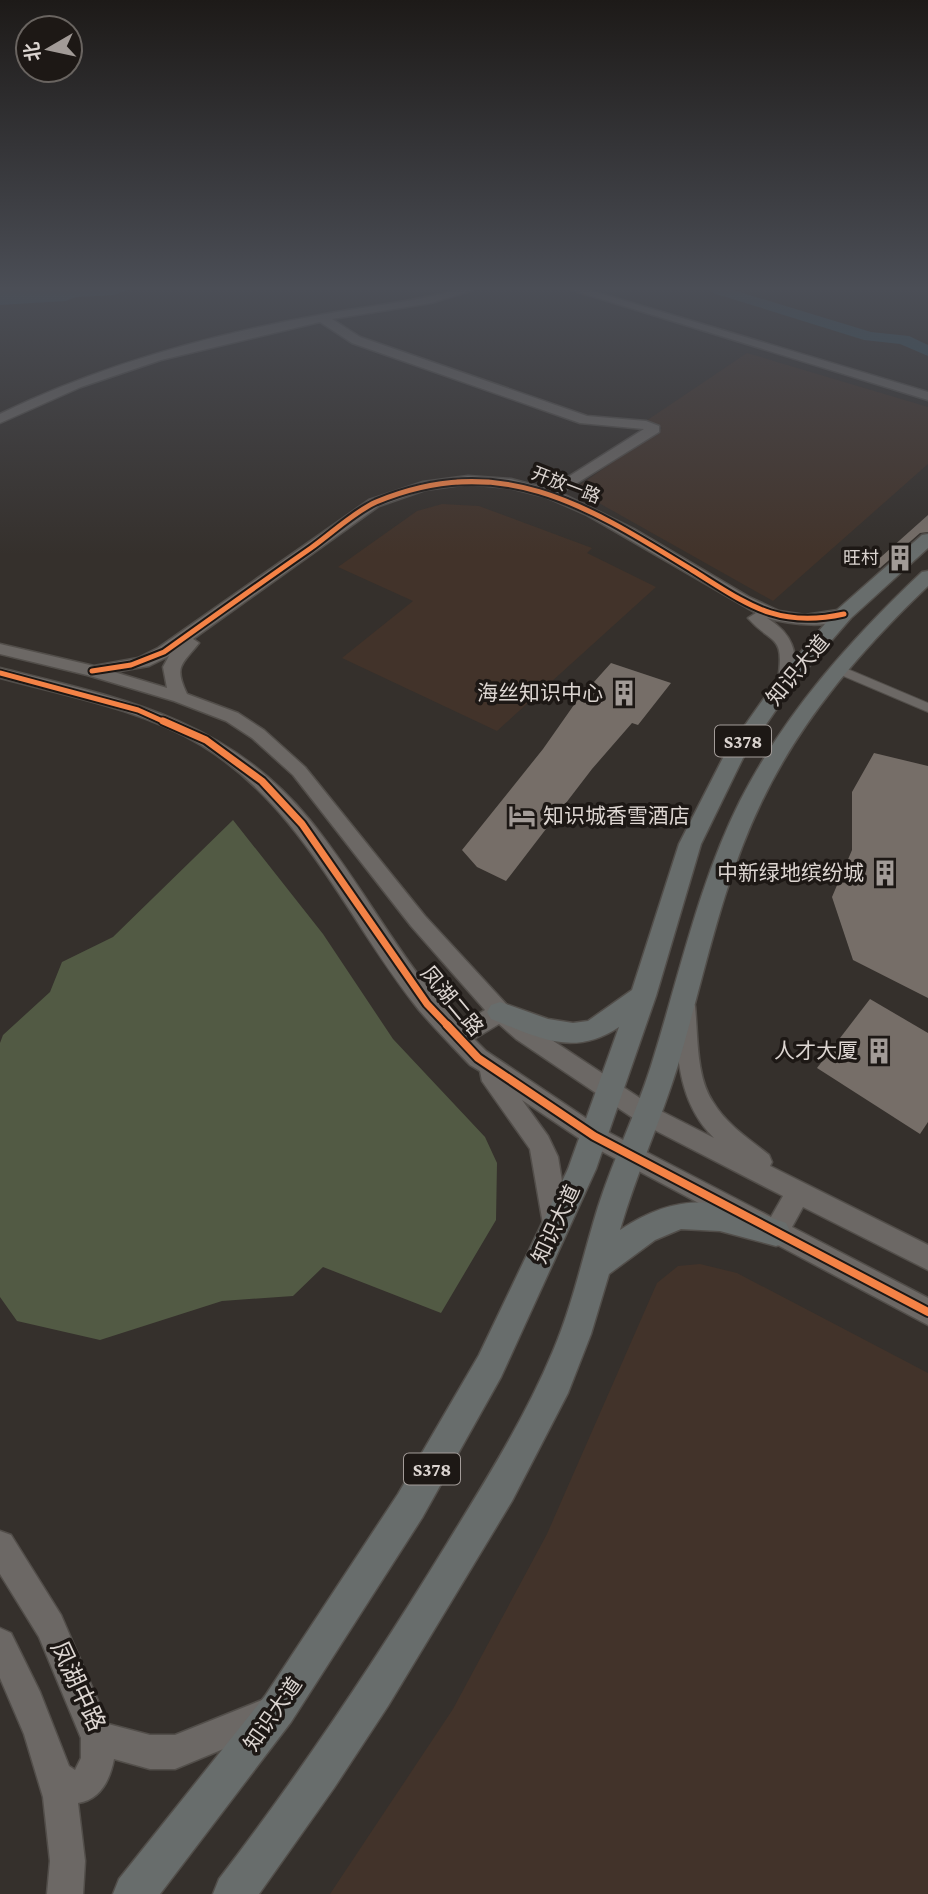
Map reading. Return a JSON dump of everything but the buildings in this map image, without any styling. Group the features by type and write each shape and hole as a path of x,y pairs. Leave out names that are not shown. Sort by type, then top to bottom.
{"main road":[{"name":"知识大道","path":"134,1894 278,1709 410,1506 490,1366 582,1169 643,996 690,844 733,757 786,681 844,614 928,539"},
{"name":"知识大道","path":"236,1893 310,1789 408,1640 490,1506 540,1415 569,1352 618,1187 647,1115 734,840 777,754 800,718 841,666 878,623 928,576"},
{"path":"500,1012 548,1030 582,1033 596,1028 643,996"},
{"path":"597,1265 634,1236 671,1217 693,1213 722,1216 776,1233"}],"street":[{"path":"0,408 71,378"},
{"path":"0,419 98,378"},
{"path":"466,378 585,420 646,425 654,429 552,493"},
{"path":"871,378 928,396"},
{"path":"906,378 928,385"},
{"name":"开放一路","path":"92,671 131,665 163,652 351,517 391,495 424,486 477,481 514,484 552,493 600,515 767,613 805,622 844,614"},
{"name":"开放一路","path":"180,697 169,676 170,670 177,655 195,640 374,513 419,494 460,488 523,492 561,504 762,621 787,643 789,660 786,681"},
{"name":"凤湖二路","path":"0,649 92,671 180,697 232,717 258,734 299,771 418,921 500,1012 524,1033 647,1115 928,1258"},
{"path":"841,666 928,699"},
{"path":"841,666 928,708"},
{"name":"凤湖二路","path":"0,673 138,710 206,740 262,780 302,824 427,1004 478,1058 594,1136 631,1157 928,1312"},
{"path":"683,997 692,1085 702,1109 728,1137 798,1192 776,1233"},
{"path":"458,1037 500,1012"},
{"path":"478,1058 540,1143 546,1157 556,1224"},
{"name":"凤湖中路","path":"0,1546 50,1626 97,1738 150,1752 175,1752 278,1709"},
{"path":"0,1644 32,1714 65,1811 68,1846 65,1894"},
{"path":"54,1777 72,1787 83,1786 93,1775 99,1759 97,1738"}],"shaded area":[{"path":"709,378 832,378 928,407 928,464 773,601 574,489 662,428 646,421"},
{"path":"442,504 479,506 592,548 587,553 656,587 497,731 342,658 413,601 338,567 417,511"},
{"path":"700,1264 737,1273 928,1373 928,1894 330,1894 453,1709 547,1534 657,1283 678,1266"}],"green space":[{"path":"233,820 323,934 393,1039 485,1137 497,1163 496,1220 441,1313 323,1267 293,1296 222,1301 100,1340 17,1321 0,1297 0,1043 3,1035 50,992 62,962 113,937"}],"cycle path":[{"path":"92,671 131,665 164,652 374,503 423,486 468,480 511,483 551,494 590,511 744,601 773,615 805,620 844,614"},
{"path":"0,673 138,710 206,740 234,759 262,781 302,824 427,1004 478,1058 594,1136 928,1312"}],"place":[{"name":"旺村","path":"900,558"},
{"name":"海丝知识中心","path":"624,693"},
{"name":"知识城香雪酒店","path":"522,816"},
{"name":"中新绿地缤纷城","path":"885,873"},
{"name":"人才大厦","path":"879,1051"}]}
